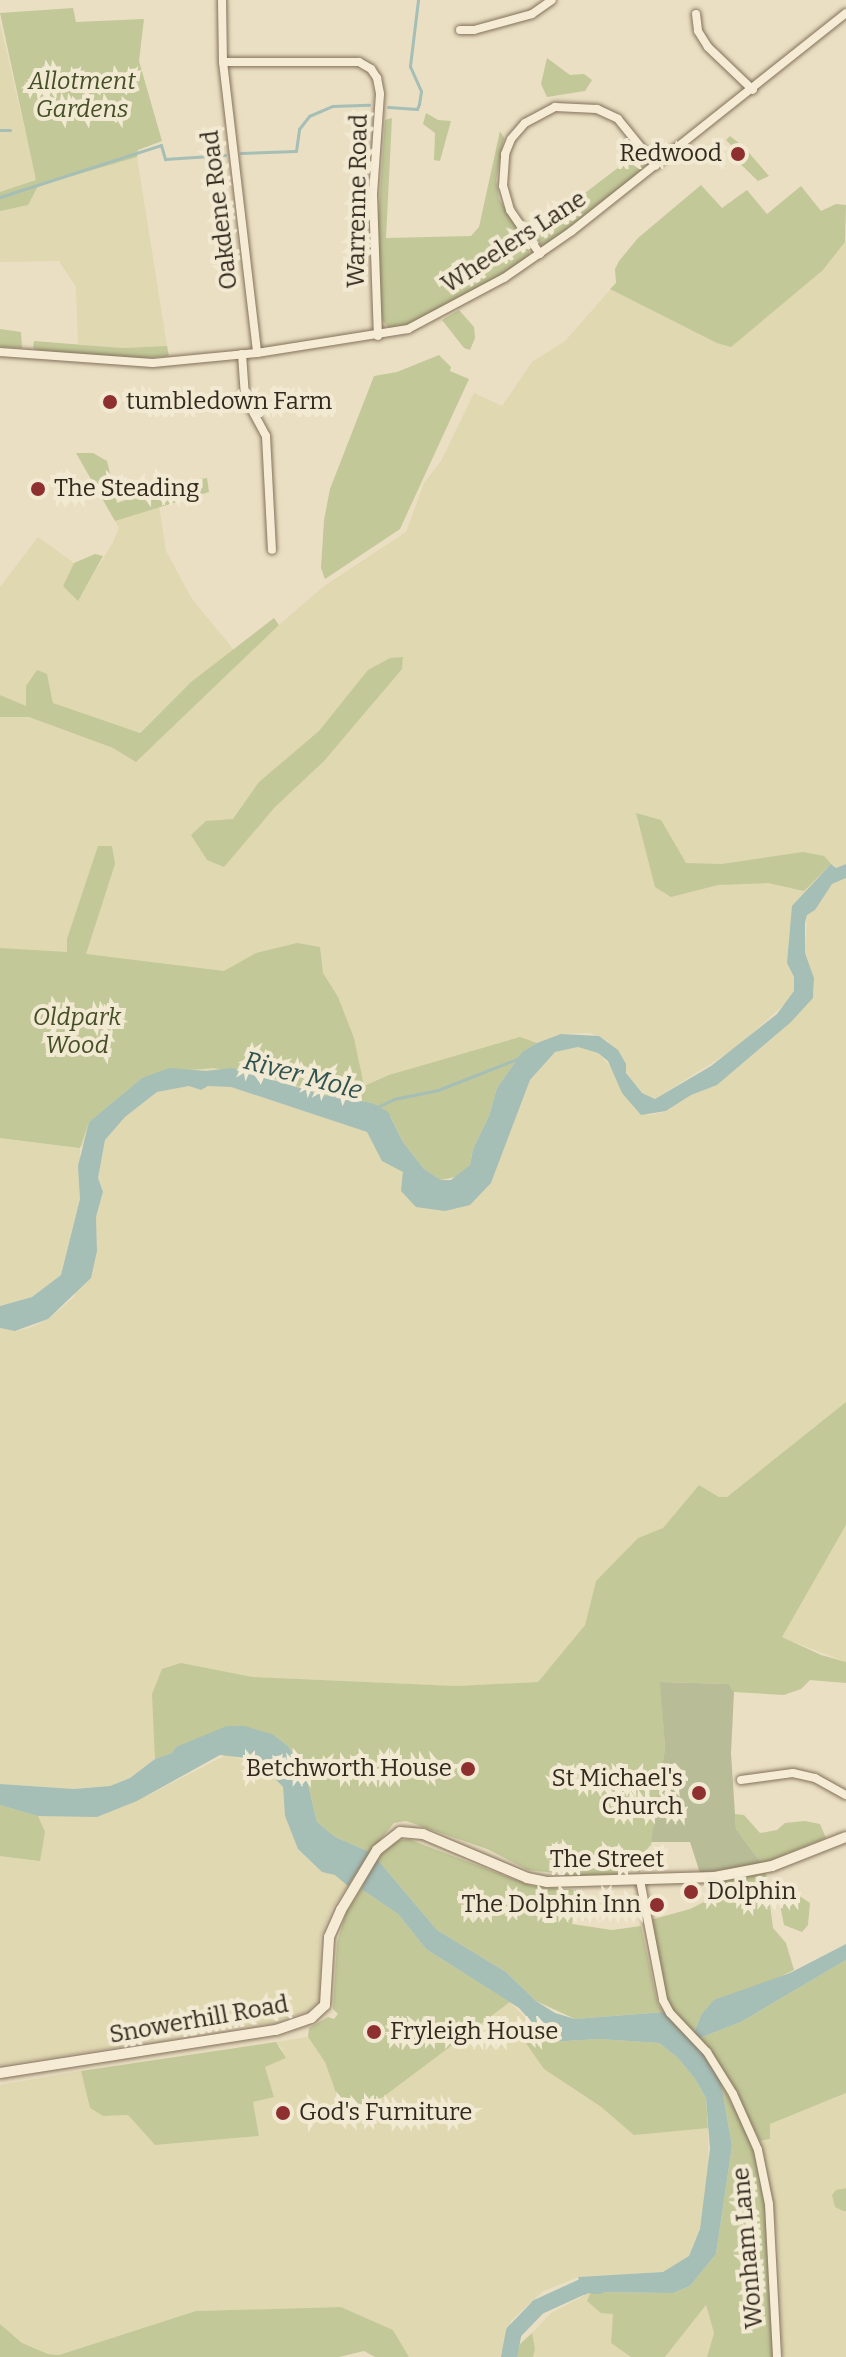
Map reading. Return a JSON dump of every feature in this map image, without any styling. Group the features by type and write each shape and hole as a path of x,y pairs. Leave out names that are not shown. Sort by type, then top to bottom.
{"street":[{"name":"Oakdene Road","path":"222,0 223,62 257,353"},
{"path":"460,30 474,30 532,14 552,0"},
{"name":"Wheelers Lane","path":"0,352 123,363 257,353 408,329 540,254 753,90 846,13"},
{"path":"696,14 698,31 708,47 753,90"},
{"name":"Warrenne Road","path":"223,62 359,62 371,69 380,94 373,195 378,336"},
{"path":"540,254 510,210 503,186 505,154 511,139 525,123 555,107 597,109 618,119 656,166"},
{"path":"242,354 245,397 266,436 272,550"},
{"path":"741,1780 793,1773 815,1778 846,1795"},
{"name":"The Street","path":"377,1850 400,1832 411,1831 527,1878 547,1882 674,1881 744,1873 772,1866 846,1837"},
{"name":"Snowerhill Road","path":"0,2073 276,2030 311,2018 325,2005 329,1937 377,1850"},
{"name":"Wonham Lane","path":"640,1880 663,2000 670,2013 714,2062 733,2094 758,2150 769,2204 777,2357"}],"green space":[{"name":"Allotment Gardens","path":"73,8 76,22 144,19 139,61 162,141 138,150 137,157 38,186 28,205 0,211 0,192 36,180 0,13"},
{"path":"0,23 38,186 137,157 167,346 122,348 78,344 76,287 59,261 0,262"},
{"path":"547,58 570,75 584,74 592,80 585,91 547,97 541,84"},
{"path":"426,113 438,120 451,121 440,161 434,160 435,133 423,124"},
{"path":"392,118 386,238 471,236 479,227 500,131 504,138 496,180 499,199 529,246 529,256 498,278 407,325 390,329 382,320 377,238 385,120"},
{"path":"730,136 769,176 758,181 727,151 732,146 726,140"},
{"path":"640,151 646,164 642,171 545,246 534,241 530,235"},
{"path":"701,185 722,208 747,190 767,214 801,186 821,211 836,204 846,205 845,242 823,270 731,347 717,343 610,289 616,283 615,269 619,261 638,238"},
{"path":"846,241 846,864 835,868 834,864 790,942 787,963 794,977 794,991 788,1001 737,1047 655,1099 642,1093 632,1082 608,1041 590,1033 561,1034 398,1133 170,1068 80,1148 80,1199 61,1275 32,1297 0,1306 0,717 29,717 113,748 137,761 324,586 406,532 424,483 441,461 474,393 502,406 532,362 565,341 616,283 823,270"},
{"path":"459,310 474,327 475,338 470,350 464,348 442,320"},
{"path":"0,329 21,332 22,348 0,347"},
{"path":"34,341 122,348 167,346 169,356 124,360 37,350 33,348"},
{"path":"439,355 451,367 450,371 469,379 400,529 325,579 321,568 324,520 330,489 374,376 397,372"},
{"path":"76,453 93,453 107,461 117,503 156,490 157,486 207,478 209,492 115,521"},
{"path":"159,506 166,551 192,599 234,650 191,682 139,733 53,703 47,674 26,707 0,695 0,587 38,537 74,563 63,586 78,600 113,542 119,528 115,521"},
{"path":"95,554 103,556 78,601 63,586 74,563"},
{"path":"274,618 279,625 136,762 113,748 29,717 0,717 0,695 26,706 26,686 37,670 47,674 53,703 140,733 191,682"},
{"path":"403,657 402,669 324,761 275,807 224,867 207,860 191,835 206,821 233,819 259,782 319,731 368,670 390,658"},
{"path":"636,813 661,820 686,863 722,864 803,852 824,856 831,864 804,891 768,883 718,885 671,897 655,887"},
{"name":"Oldpark Wood","path":"98,846 112,846 115,864 86,954 224,971 256,953 297,943 320,947 323,973 338,997 354,1038 364,1086 389,1075 520,1037 537,1043 522,1052 497,1088 489,1116 473,1149 470,1165 460,1176 441,1180 424,1169 403,1142 391,1117 372,1103 324,1095 270,1077 213,1068 166,1072 142,1078 89,1122 80,1148 0,1138 0,948 67,952 67,939"},
{"path":"846,878 846,1402 727,1497 719,1497 699,1485 663,1528 638,1538 596,1581 585,1625 538,1682 456,1686 253,1677 172,1753 155,1759 130,1778 110,1786 74,1789 0,1784 0,1328 16,1331 32,1327 48,1319 73,1298 97,1251 96,1217 103,1193 98,1178 105,1140 125,1117 157,1092 189,1086 201,1090 208,1086 231,1087 367,1132 382,1160 470,1205 491,1183 530,1080 555,1052 578,1047 598,1053 614,1070 622,1093 649,1115 667,1111 691,1095 717,1085 775,1036 814,993 814,978 805,953 807,915 815,910 832,884"},
{"path":"846,1402 846,1525 782,1637 821,1655 846,1662 846,1683 810,1680 801,1689 784,1695 734,1692 729,1684 661,1682 665,1748 651,1845 642,1854 640,1873 621,1860 618,1862 619,1874 565,1878 564,1874 528,1870 487,1849 406,1821 394,1823 370,1852 335,1837 317,1822 305,1772 288,1746 274,1735 176,1747 172,1753 155,1759 152,1694 162,1669 181,1663 252,1677 456,1686 538,1682 585,1625 596,1581 638,1538 663,1528 699,1485 719,1497 727,1497"},
{"path":"846,1525 846,1662 781,1637"},
{"path":"660,1682 729,1684 734,1692 731,1753 736,1829 762,1864 700,1873 690,1842 651,1842 665,1748"},
{"path":"228,1754 266,1769 277,1780 283,1787 285,1816 298,1849 322,1872 336,1874 348,1886 332,1908 320,1938 320,1999 308,2011 271,2023 170,2036 0,2065 0,1805 97,1817 137,1801"},
{"path":"0,1805 38,1816 45,1832 40,1861 0,1856"},
{"path":"735,1814 744,1815 760,1833 777,1830 785,1823 805,1821 820,1824 826,1838 762,1864 736,1829"},
{"path":"408,1839 532,1886 576,1890 572,1924 612,1930 641,1926 658,2005 664,2012 575,2019 536,2001 506,1972 437,1930 377,1859 395,1841"},
{"path":"766,1873 773,1928 786,1943 794,1970 701,2015 694,2033 668,2004 650,1920 690,1909 712,1898 710,1882"},
{"path":"361,1889 398,1914 426,1949 510,2002 383,2097 344,2115 325,2062 308,2037 309,2028 328,2017 334,2019 338,2014 333,2009 337,1943 346,1913"},
{"path":"778,1895 798,1895 810,1903 808,1925 802,1932 784,1925"},
{"path":"846,1960 846,2093 770,2124 770,2139 760,2141 735,2091 700,2038 741,2022"},
{"path":"510,2002 530,2023 708,2128 709,2183 700,2229 689,2256 664,2272 578,2277 542,2292 511,2321 500,2357 409,2357 393,2330 341,2307 196,2311 59,2355 48,2354 22,2343 0,2324 0,2085 81,2071 90,2108 103,2116 128,2115 155,2145 259,2136 253,2102 274,2096 264,2067 283,2050 276,2042 308,2037 325,2062 345,2115 383,2097"},
{"path":"530,2023 550,2042 599,2039 659,2043 678,2058 706,2098 708,2128 634,2135 600,2106 544,2069 521,2036"},
{"path":"276,2042 286,2058 265,2067 274,2097 253,2102 259,2136 155,2145 128,2115 103,2116 90,2108 81,2071"},
{"path":"721,2083 752,2141 766,2211 774,2357 707,2357 714,2333 706,2305 665,2357 631,2357 611,2343 613,2314 601,2313 587,2301 591,2292 673,2293 690,2286 716,2254 732,2146"},
{"path":"846,2093 846,2188 842,2188 843,2211 846,2211 846,2357 783,2357 778,2235 760,2141 770,2139 770,2124"},
{"path":"846,2188 846,2211 843,2211 835,2207 832,2195 836,2190"},
{"path":"591,2292 613,2314 611,2343 631,2357 533,2357 532,2333 551,2313"},
{"path":"706,2305 714,2333 707,2357 665,2357"},
{"path":"341,2307 393,2330 409,2357 375,2357 364,2351 339,2357 0,2357 0,2324 22,2343 48,2354 59,2355 196,2311"},
{"path":"532,2333 533,2357 516,2357 520,2344"}],"water":[{"path":"831,864 836,868 846,864 846,878 832,884 815,910 807,915 805,923 805,953 814,978 813,998 791,1022 717,1085 691,1095 666,1111 641,1115 622,1093 608,1061 598,1053 578,1047 555,1052 530,1080 491,1183 470,1205 445,1211 416,1207 401,1191 403,1172 382,1161 367,1132 231,1087 208,1086 201,1090 189,1086 157,1092 125,1117 105,1140 98,1178 103,1192 96,1217 97,1251 91,1278 48,1319 15,1331 0,1328 0,1306 32,1297 61,1275 80,1199 78,1166 89,1122 142,1078 169,1068 206,1071 232,1068 324,1095 372,1103 388,1112 403,1142 424,1169 441,1180 451,1180 470,1165 473,1149 489,1116 497,1088 522,1052 537,1043 561,1034 599,1036 618,1050 626,1064 626,1073 642,1093 655,1099 711,1066 777,1014 794,991 794,977 787,963 792,906"},
{"path":"227,1726 245,1726 274,1735 288,1746 305,1772 317,1822 335,1837 370,1852 348,1886 335,1875 322,1872 298,1849 285,1816 283,1787 266,1769 246,1758 220,1755 137,1801 97,1817 38,1816 0,1805 0,1784 74,1789 110,1786 130,1778 155,1759 172,1753 176,1747"},
{"path":"377,1859 437,1930 506,1972 536,2001 555,2013 575,2019 664,2012 704,2053 721,2083 732,2146 716,2254 690,2286 673,2293 591,2292 584,2295 578,2277 663,2272 689,2256 700,2229 710,2149 706,2098 695,2079 678,2058 659,2043 599,2039 550,2042 519,2008 426,1949 398,1914 361,1889"},
{"path":"846,1944 846,1960 741,2022 700,2038 694,2033 701,2015 714,2000 790,1973"}],"waterway":[{"path":"388,107 417,109 419,104 421,91 410,66 418,0"},
{"path":"241,153 296,151 299,129 309,116 332,106 369,105"},
{"path":"0,130 10,130"},
{"path":"0,197 161,145 165,159 225,155"},
{"path":"375,1108 394,1099 438,1090 522,1057"},
{"name":"River Mole","path":"509,2357 514,2332 538,2307 586,2285 599,2286"}],"place":[{"name":"Redwood","path":"738,154"},
{"name":"tumbledown Farm","path":"110,402"},
{"name":"The Steading","path":"38,489"},
{"name":"Betchworth House","path":"468,1769"},
{"name":"St Michael's Church","path":"699,1793"},
{"name":"Dolphin","path":"691,1892"},
{"name":"The Dolphin Inn","path":"657,1905"},
{"name":"Fryleigh House","path":"374,2032"},
{"name":"God's Furniture","path":"283,2113"}]}
